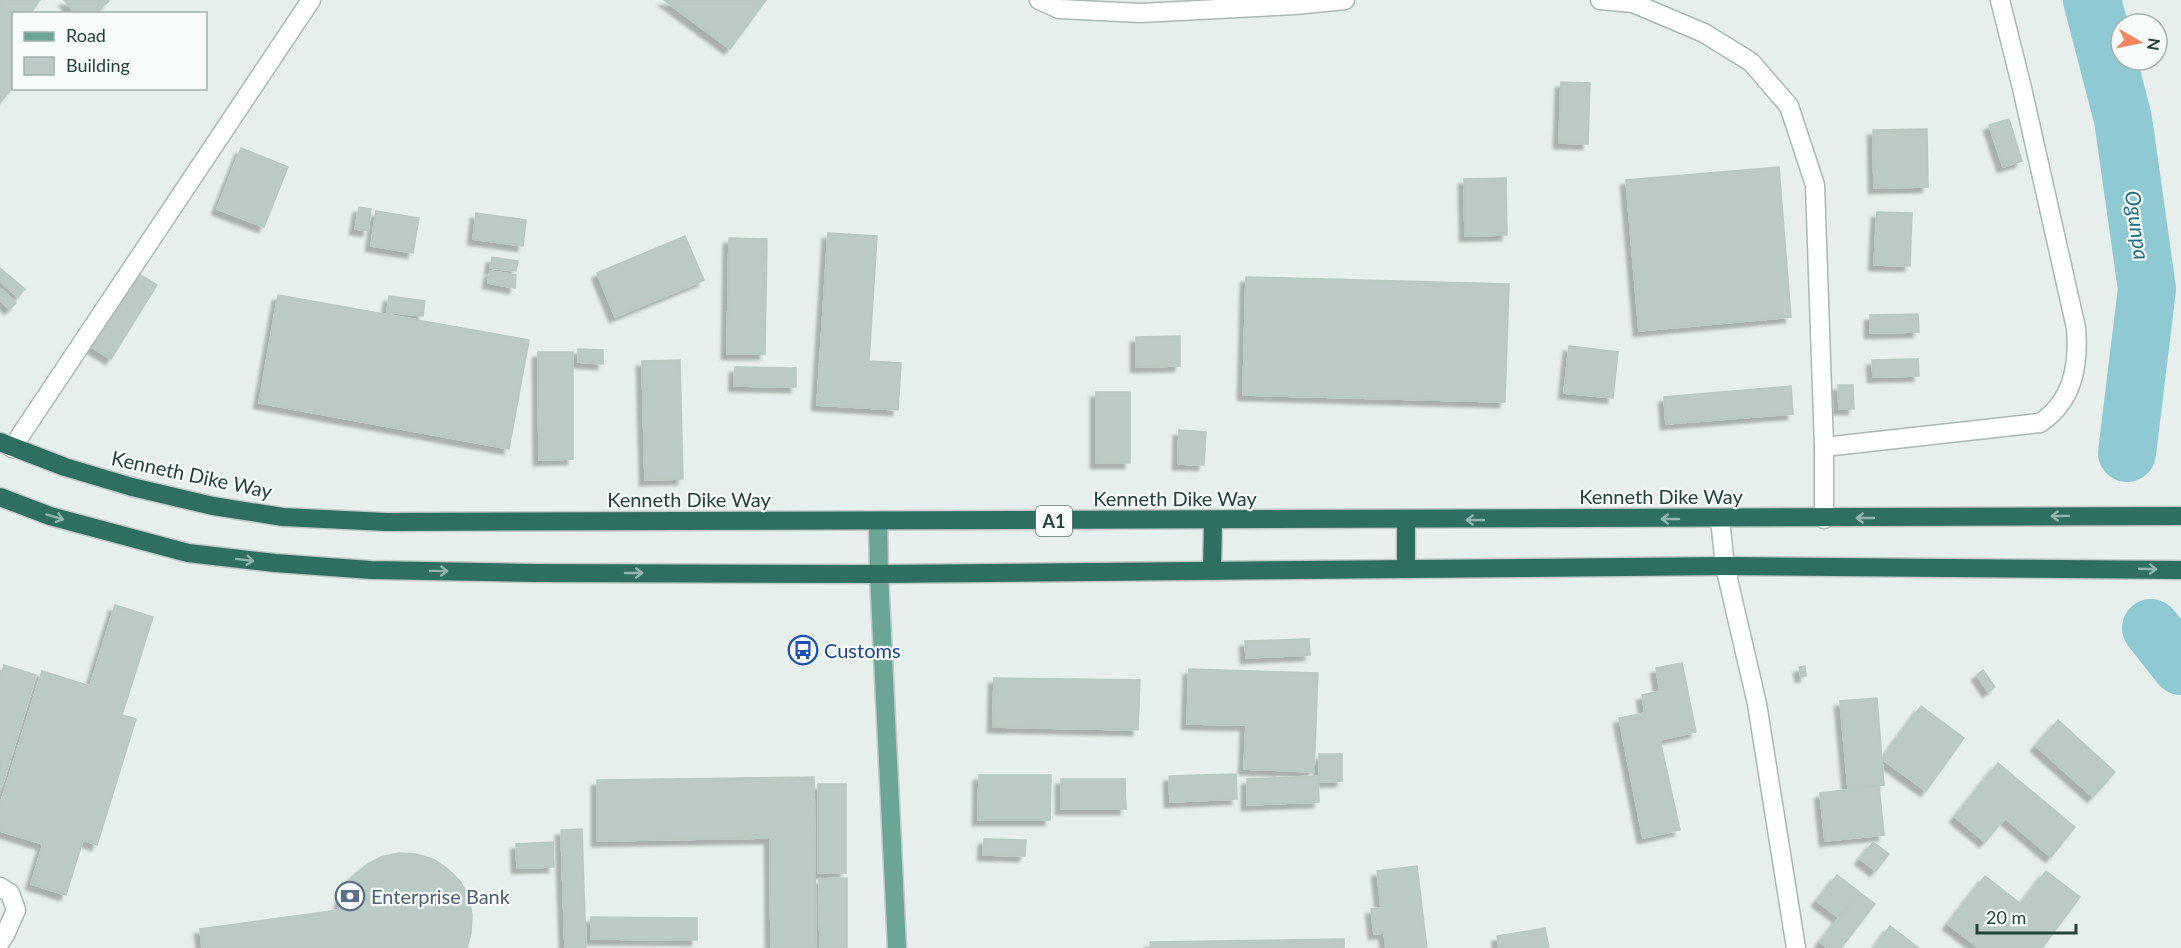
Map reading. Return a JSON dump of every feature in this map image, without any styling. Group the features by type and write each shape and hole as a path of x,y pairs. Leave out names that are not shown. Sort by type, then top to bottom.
{"highway":[{"name":"Kenneth Dike Way","path":"6,445 65,467 132,487 213,506 283,517 386,522 1824,519 2181,516"},
{"path":"0,497 50,516 188,553 275,563 371,570 879,574 1725,566 2181,570"},
{"path":"1212,571 1213,520"},
{"path":"1406,520 1406,569"}],"main road":[{"path":"878,521 897,948"}],"street":[{"path":"6,445 310,0"},
{"path":"1039,0 1059,9 1141,13 1284,6 1345,0"},
{"path":"1600,0 1633,3 1704,33 1751,62 1789,106 1815,185 1824,447 1824,519"},
{"path":"1824,447 2040,423 2056,410 2070,387 2076,358 2076,328 2000,0"},
{"path":"1720,519 1725,566 1757,704 1796,948"},
{"path":"0,887 10,892 16,910 0,942"}],"building":[{"path":"0,0 40,0 31,12 12,12 12,88 0,103"},
{"path":"64,0 109,1 97,12 74,12"},
{"path":"664,0 766,0 730,49"},
{"path":"1561,82 1590,83 1588,144 1559,143"},
{"path":"2009,119 2022,161 2003,167 1989,125"},
{"path":"1927,129 1928,187 1874,188 1873,130"},
{"path":"241,148 288,167 264,227 217,209"},
{"path":"1779,167 1791,317 1639,331 1626,180"},
{"path":"1506,178 1507,235 1465,236 1464,179"},
{"path":"359,207 371,209 368,231 355,229"},
{"path":"376,211 419,218 413,253 371,246"},
{"path":"1877,212 1912,213 1910,266 1874,265"},
{"path":"476,213 526,220 523,246 473,239"},
{"path":"828,233 877,236 869,361 901,363 898,410 817,405"},
{"path":"685,236 704,280 615,317 597,273"},
{"path":"729,238 767,239 765,354 727,354"},
{"path":"492,257 518,261 516,271 490,268"},
{"path":"0,268 25,289 18,297 0,281"},
{"path":"490,271 516,275 515,288 488,283"},
{"path":"136,272 157,285 111,359 90,346"},
{"path":"1246,277 1509,284 1505,402 1243,395"},
{"path":"0,288 16,303 10,309 0,300"},
{"path":"278,295 529,340 509,449 259,403"},
{"path":"389,296 425,301 423,316 387,312"},
{"path":"1918,314 1919,332 1870,333 1870,315"},
{"path":"1180,336 1180,366 1136,367 1136,337"},
{"path":"1569,346 1618,352 1613,398 1564,393"},
{"path":"578,349 603,350 603,364 578,362"},
{"path":"538,352 573,352 573,459 539,460"},
{"path":"1918,359 1919,376 1873,377 1872,360"},
{"path":"680,360 683,479 645,480 642,361"},
{"path":"735,367 796,368 796,387 734,386"},
{"path":"1838,385 1853,385 1854,409 1839,409"},
{"path":"1791,386 1793,414 1666,424 1664,397"},
{"path":"1096,392 1130,392 1130,463 1096,463"},
{"path":"1179,430 1206,432 1204,465 1178,464"},
{"path":"115,605 153,617 122,715 136,719 97,845 83,840 66,895 31,884 43,844 0,831 0,805 42,671 90,686"},
{"path":"1309,639 1310,655 1246,658 1245,641"},
{"path":"1682,663 1696,732 1660,740 1680,830 1643,838 1619,718 1645,713 1642,695 1660,691 1656,668"},
{"path":"4,665 36,675 2,786 0,785 0,678"},
{"path":"1805,666 1806,676 1801,677 1799,667"},
{"path":"1189,669 1318,673 1314,772 1244,769 1246,725 1187,724"},
{"path":"1983,670 1995,687 1988,692 1977,675"},
{"path":"994,678 1140,680 1138,730 993,727"},
{"path":"1877,698 1884,785 1848,788 1840,701"},
{"path":"1921,706 1964,738 1926,791 1882,759"},
{"path":"2058,720 2115,772 2093,797 2036,746"},
{"path":"1319,754 1342,754 1342,781 1319,782"},
{"path":"1998,763 2075,827 2051,857 2005,818 1985,842 1955,817"},
{"path":"1236,774 1237,799 1170,802 1169,776"},
{"path":"979,775 1051,775 1050,820 978,820"},
{"path":"1318,776 1319,802 1247,805 1247,779"},
{"path":"814,777 816,948 771,948 770,838 597,841 597,780"},
{"path":"1061,779 1125,779 1126,809 1061,809"},
{"path":"818,784 846,784 846,873 818,873"},
{"path":"1879,786 1884,835 1825,841 1820,793"},
{"path":"582,829 586,948 565,948 561,830"},
{"path":"984,839 1026,840 1025,856 983,855"},
{"path":"553,842 554,867 517,868 516,844"},
{"path":"1873,842 1889,854 1876,871 1860,859"},
{"path":"399,853 416,854 433,859 460,881 469,897 472,915 467,948 202,948 200,929 338,910 343,892 352,877 366,865 381,857"},
{"path":"1417,866 1427,948 1386,948 1384,933 1374,934 1371,909 1381,908 1377,871"},
{"path":"2046,871 2080,897 2042,948 1979,948 1948,924 1985,876 2021,904"},
{"path":"1837,875 1858,891 1838,917 1817,901"},
{"path":"847,878 847,948 820,948 819,879"},
{"path":"1859,892 1875,904 1841,948 1828,948 1820,942"},
{"path":"591,917 697,918 697,940 591,939"},
{"path":"1890,926 1919,948 1874,948"},
{"path":"1545,928 1549,948 1499,948 1497,936"},
{"path":"1344,939 1344,948 1151,948 1150,942"}],"waterway":[{"name":"Ogunpa","path":"2092,0 2123,119 2147,289 2127,453"},
{"name":"Ogunpa","path":"2151,628 2181,666"}],"place":[{"name":"Customs","path":"803,650"},
{"name":"Enterprise Bank","path":"350,896"}]}
